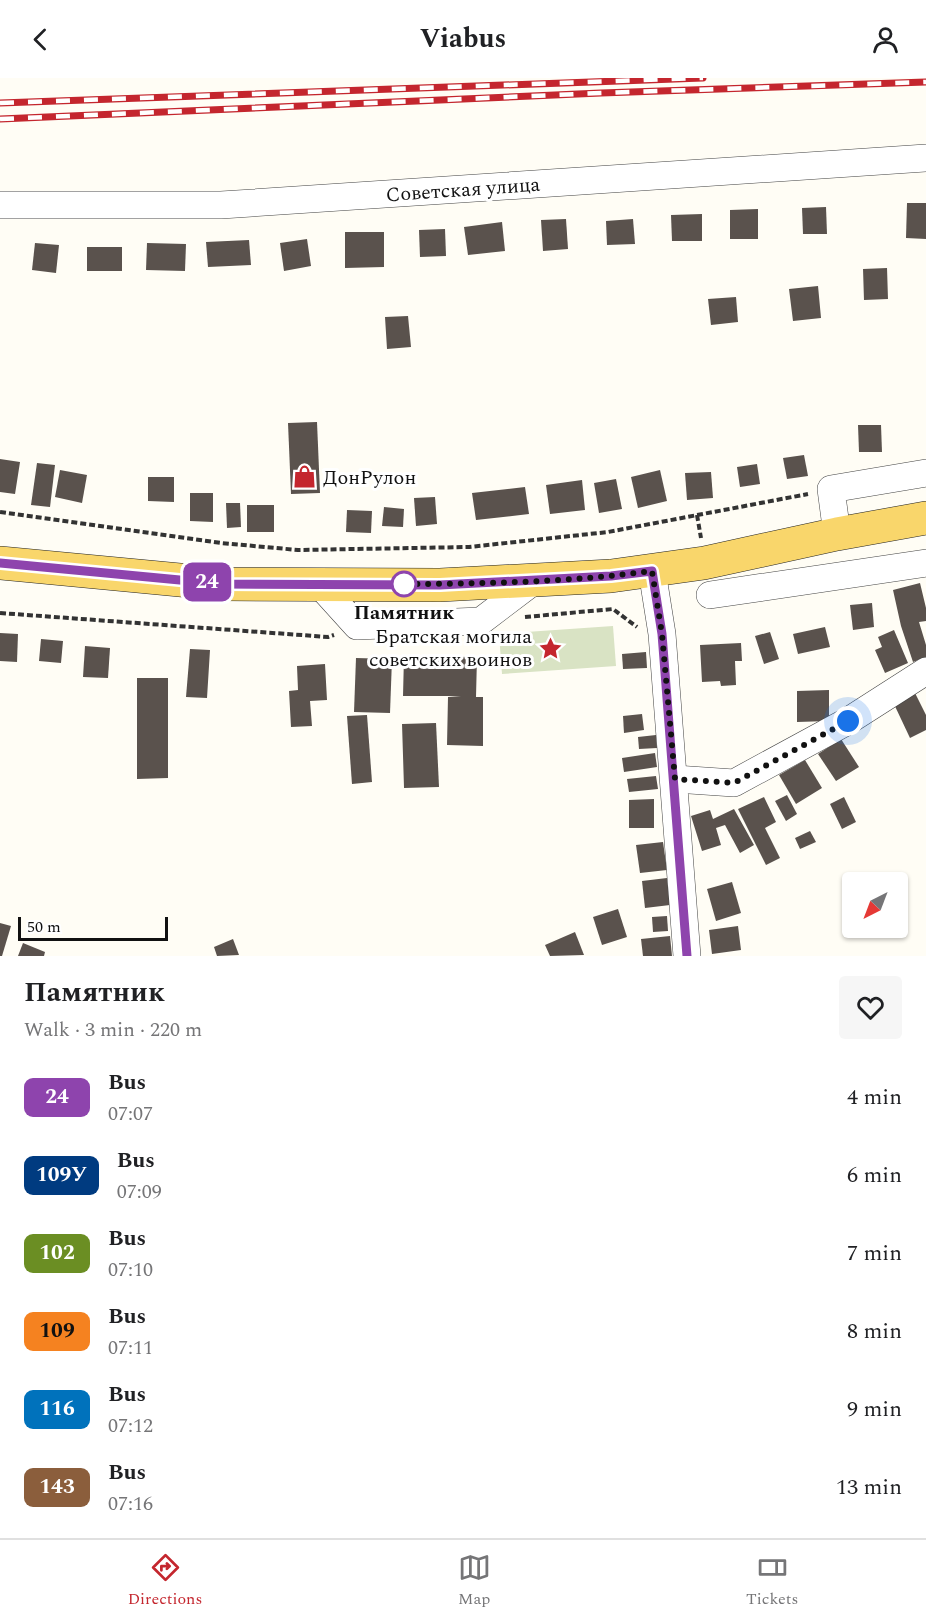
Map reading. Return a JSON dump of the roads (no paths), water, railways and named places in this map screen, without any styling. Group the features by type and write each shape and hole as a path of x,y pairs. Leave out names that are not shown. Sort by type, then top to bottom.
{"main road":[{"path":"0,563 222,584 440,585 611,576 652,571 704,563 837,534 926,518"}],"street":[{"name":"Советская улица","path":"0,205 221,205 926,158"},
{"path":"837,534 831,489 926,473"},
{"path":"710,595 926,563"},
{"path":"652,571 662,634 687,956"},
{"path":"319,584 357,626 480,621 535,580"},
{"path":"675,779 734,783 848,721 926,671"}],"railway":[{"path":"0,103 703,78"},
{"path":"0,119 601,93 926,82"}],"place":[{"name":"ДонРулон","path":"305,477"},
{"name":"Памятник","path":"404,584"},
{"name":"Братская могила советских воинов","path":"550,648"}]}
